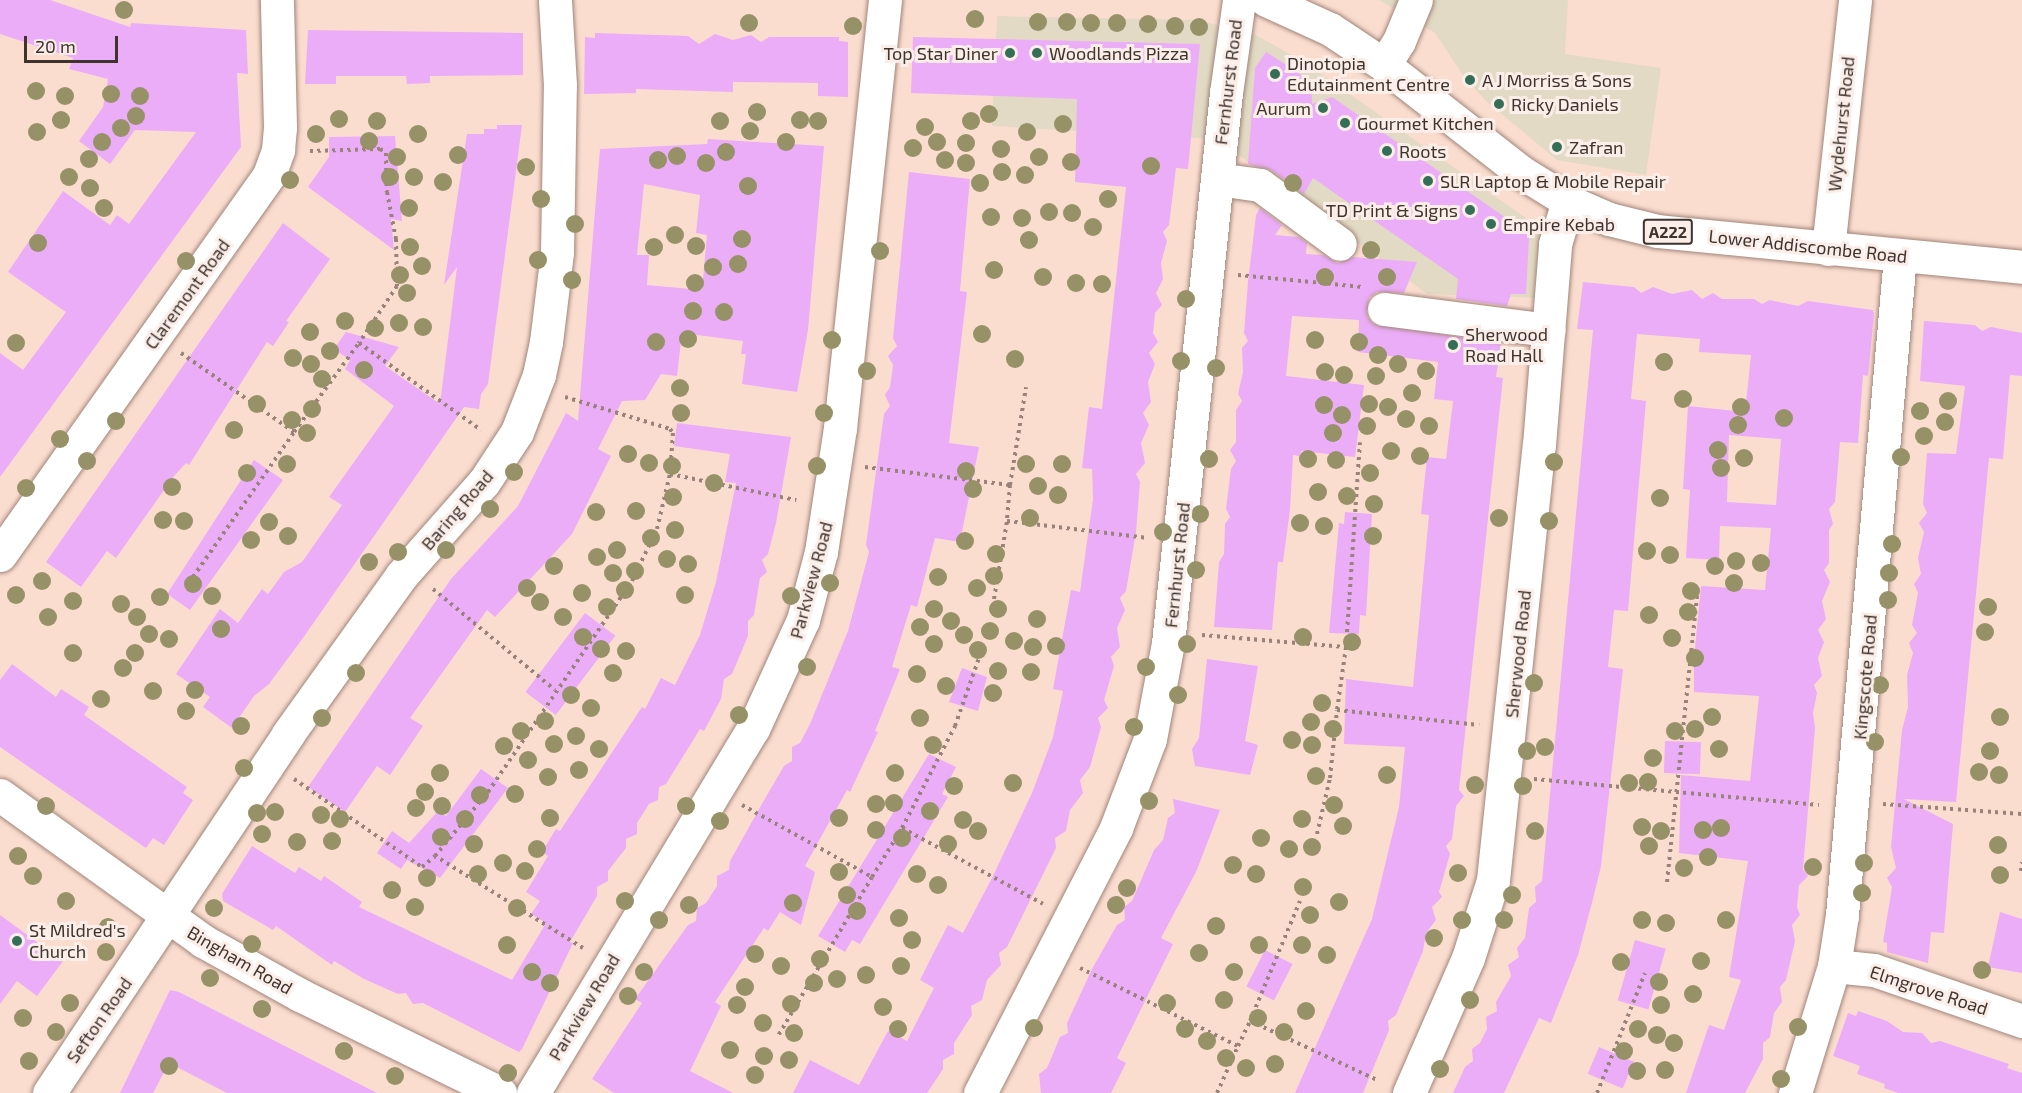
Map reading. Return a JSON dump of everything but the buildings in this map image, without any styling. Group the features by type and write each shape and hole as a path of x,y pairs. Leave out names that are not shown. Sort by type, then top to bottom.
{"street":[{"name":"Claremont Road","path":"0,555 268,175 278,150 280,127 277,0"},
{"name":"Baring Road","path":"169,918 288,734 401,576 484,482 517,432 528,405 546,342 557,252 560,85 555,0"},
{"name":"Parkview Road","path":"533,1093 753,729 803,620 821,552 840,428 885,0"},
{"name":"Fernhurst Road","path":"980,1093 1116,828 1150,739 1168,643 1217,179 1239,0"},
{"name":"Lower Addiscombe Road","path":"1266,0 1330,29 1384,65 1521,172 1568,201 1609,219 1657,231 2022,267"},
{"path":"1384,65 1399,41 1416,0"},
{"name":"Wydehurst Road","path":"1828,249 1855,0"},
{"path":"1217,179 1260,185 1340,244"},
{"name":"Sherwood Road","path":"1399,1090 1468,958 1493,880 1549,330 1555,244 1568,201"},
{"name":"Kingscote Road","path":"1795,1093 1834,966 1859,752 1900,256"},
{"path":"1384,309 1549,330"},
{"name":"Bingham Road","path":"0,795 169,918 300,995 500,1093"},
{"name":"Sefton Road","path":"49,1093 169,918"},
{"name":"Elmgrove Road","path":"1834,966 1874,970 2022,1021"}],"path":[{"path":"193,577 397,286 396,239 387,192 386,153 380,149 303,151"},
{"path":"1231,275 1375,288 1379,292 1378,304 1384,309"},
{"path":"359,343 490,436"},
{"path":"175,348 294,432"},
{"path":"994,599 1026,387"},
{"path":"289,775 422,867 435,856 488,792 555,690 632,581 657,529 670,474 673,433 670,429 556,395"},
{"path":"1317,834 1330,778 1346,647 1360,442"},
{"path":"858,466 1010,485"},
{"path":"670,474 807,502"},
{"path":"1006,521 1157,539"},
{"path":"426,582 555,690"},
{"path":"1667,882 1679,792 1697,596"},
{"path":"1194,634 1346,647"},
{"path":"777,1036 902,828 955,726 979,658"},
{"path":"1337,710 1488,726"},
{"path":"1528,778 1829,806"},
{"path":"739,803 872,877"},
{"path":"1877,804 2022,814"},
{"path":"902,828 1051,909"},
{"path":"435,856 589,952"},
{"path":"2021,871 2022,862"},
{"path":"1217,1093 1300,902"},
{"path":"1073,966 1238,1046"},
{"path":"1597,1093 1645,973"},
{"path":"1250,1021 1399,1090"}],"shaded area":[{"path":"1379,0 1568,0 1565,54 1661,68 1646,175 1557,160 1487,102 1464,77 1435,33"},
{"path":"997,16 1197,20 1254,34 1304,62 1550,235 1545,298 1427,294 1217,139 992,126"}],"place":[{"name":"Top Star Diner","path":"1010,53"},
{"name":"Woodlands Pizza","path":"1037,53"},
{"name":"Dinotopia Edutainment Centre","path":"1275,74"},
{"name":"A J Morriss & Sons","path":"1470,80"},
{"name":"Ricky Daniels","path":"1499,104"},
{"name":"Aurum","path":"1323,108"},
{"name":"Gourmet Kitchen","path":"1345,123"},
{"name":"Zafran","path":"1557,147"},
{"name":"Roots","path":"1387,151"},
{"name":"SLR Laptop & Mobile Repair","path":"1428,181"},
{"name":"TD Print & Signs","path":"1470,210"},
{"name":"Empire Kebab","path":"1491,224"},
{"name":"Sherwood Road Hall","path":"1453,345"},
{"name":"St Mildred's Church","path":"17,941"}]}
